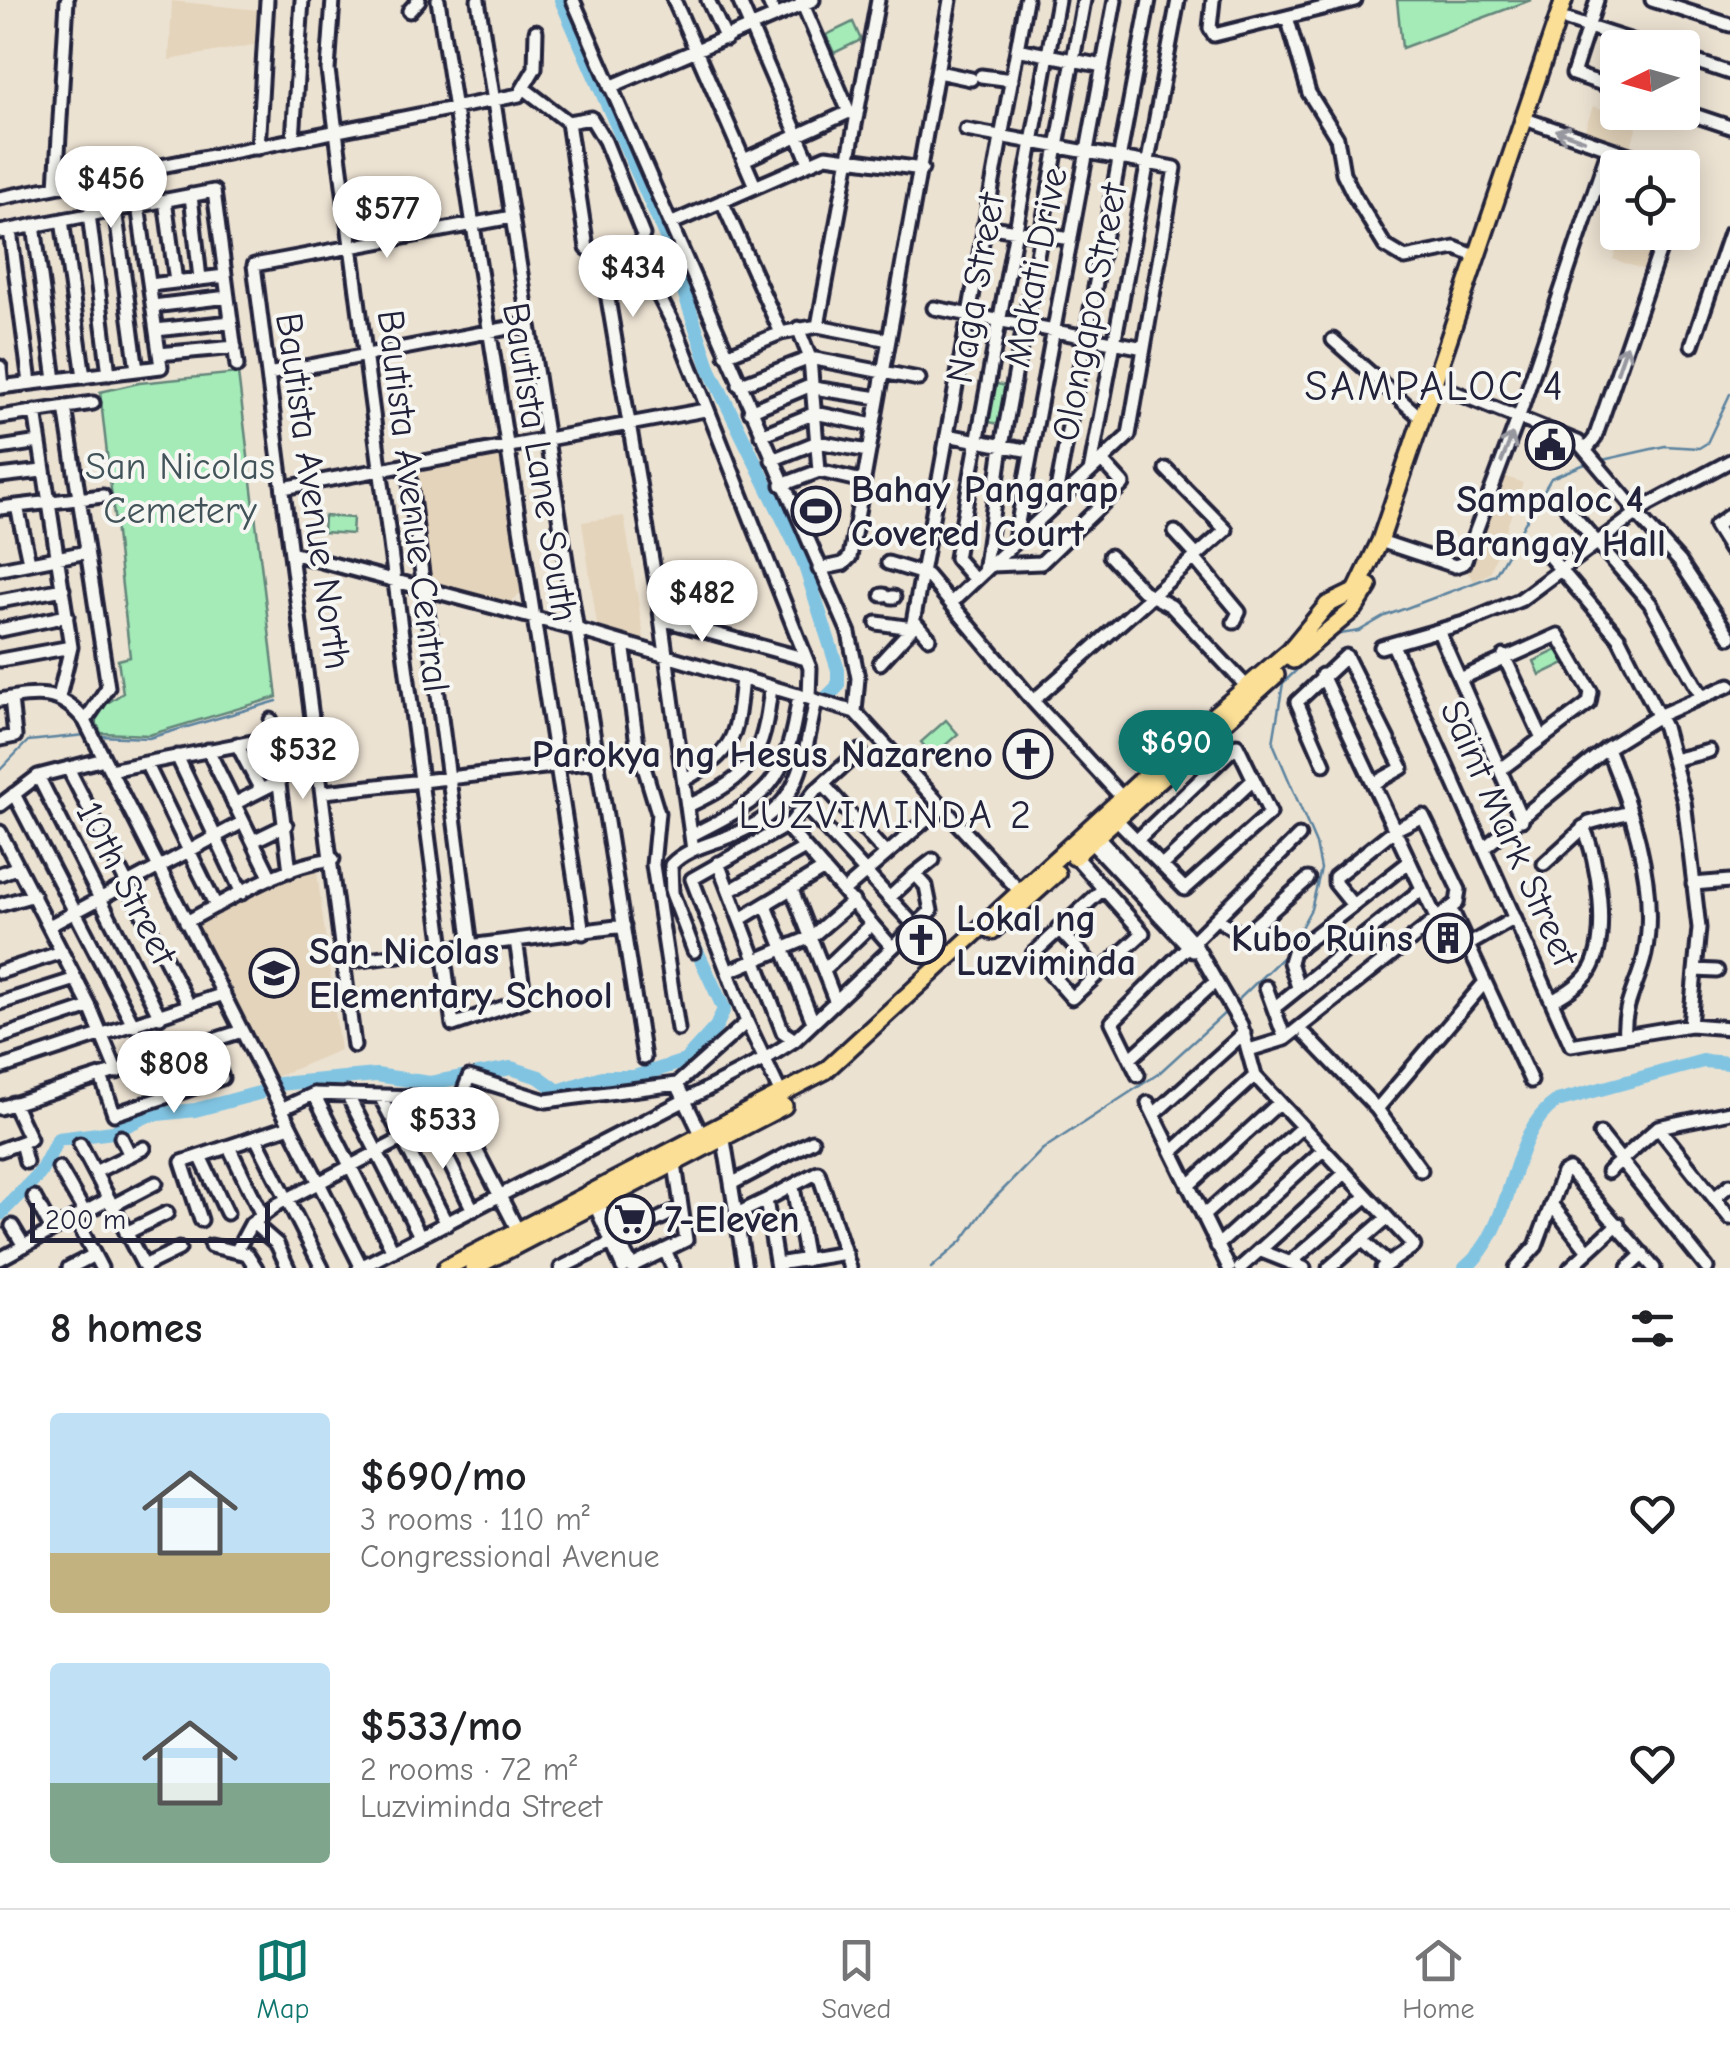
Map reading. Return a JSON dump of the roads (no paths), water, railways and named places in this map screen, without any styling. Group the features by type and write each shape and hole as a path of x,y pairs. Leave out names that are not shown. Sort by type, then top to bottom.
{"main road":[{"path":"480,1266 702,1136 722,1132 822,1086 1250,690 1308,634 1326,605 1356,591 1383,542 1564,0"},
{"path":"1383,542 1420,417 1436,384 1475,256 1574,0"},
{"path":"1090,835 1116,820 1126,802"},
{"path":"446,1268 518,1231 675,1164 825,1072 1024,896"}],"street":[{"path":"56,188 67,0"},
{"path":"258,148 267,0"},
{"path":"294,140 302,0"},
{"name":"Bautista Avenue Central","path":"334,0 328,70 453,1025 525,1000 516,940"},
{"path":"409,11 419,0"},
{"name":"Bautista Lane South","path":"438,0 583,933"},
{"path":"478,0 644,1058"},
{"path":"573,0 829,592 857,690 855,712"},
{"path":"674,0 755,186"},
{"path":"708,0 726,39"},
{"path":"739,0 809,162"},
{"path":"768,0 776,16"},
{"path":"818,326 853,114 878,0"},
{"path":"819,569 843,564 850,557 950,0"},
{"path":"880,663 913,624 1026,0"},
{"name":"Naga Street","path":"984,573 956,558 1058,0"},
{"path":"984,573 1002,446 1084,0"},
{"name":"Makati Drive","path":"1014,544 1115,0"},
{"path":"1054,506 1148,0"},
{"name":"Olongapo Street","path":"1090,472 1178,0"},
{"path":"1214,0 1210,28 1214,35 1355,0"},
{"path":"1597,0 1573,74 1600,84"},
{"path":"1652,0 1730,25"},
{"path":"610,88 806,2 853,114"},
{"path":"1288,16 1308,93 1337,138 1343,173 1384,246 1405,258 1455,248 1475,256"},
{"path":"1567,20 1600,30"},
{"path":"0,198 494,101 526,89 538,56 536,31"},
{"path":"1017,50 1103,66"},
{"path":"1700,63 1730,73"},
{"path":"938,72 1012,80"},
{"path":"526,89 568,122 587,248 601,256 636,252"},
{"path":"744,160 853,114"},
{"path":"1700,117 1730,127"},
{"path":"568,122 590,118 605,142 643,235 636,252 676,329 811,676 803,756 781,805 765,823 676,860 669,873 672,894 694,951"},
{"path":"1527,120 1615,150"},
{"path":"952,602 1130,435 1176,168 966,130"},
{"path":"1383,542 1455,566 1464,563 1519,416 1609,148"},
{"path":"670,224 831,155 922,169"},
{"path":"30,384 5,231 214,192 237,366"},
{"path":"191,196 200,279"},
{"path":"165,200 176,282"},
{"path":"722,201 781,333"},
{"path":"138,205 160,360"},
{"path":"115,209 136,370"},
{"path":"89,214 109,374"},
{"path":"351,246 512,218"},
{"path":"62,220 84,376"},
{"path":"34,225 55,380"},
{"path":"984,226 1070,239"},
{"path":"1692,345 1730,234"},
{"name":"Bautista Avenue North","path":"351,246 254,265 325,792 354,1046"},
{"path":"1588,451 1596,438 1660,250"},
{"path":"601,256 694,850"},
{"path":"150,285 225,276"},
{"path":"153,306 228,298"},
{"path":"934,308 1144,348"},
{"path":"156,330 231,322"},
{"path":"268,374 529,324"},
{"path":"726,355 781,333 818,326 889,340"},
{"path":"798,328 810,358 820,470"},
{"path":"1333,340 1420,417"},
{"path":"0,367 1,387 136,370 160,360 234,346"},
{"path":"739,385 810,358 918,379"},
{"path":"1436,384 1519,416 1588,451 1730,637"},
{"path":"750,411 813,388 878,398"},
{"path":"0,417 92,403"},
{"path":"65,407 108,687 85,720"},
{"path":"283,488 706,410"},
{"path":"36,412 71,647 60,697"},
{"path":"761,435 815,413 873,425"},
{"path":"947,435 1030,451"},
{"path":"0,448 39,442"},
{"path":"772,460 817,442 868,451"},
{"path":"984,573 1041,563 1123,484 1102,461"},
{"path":"1522,820 1439,632 1504,608 1563,570 1637,512 1730,461"},
{"path":"408,468 471,946"},
{"path":"1033,702 1226,530 1166,468"},
{"path":"782,485 820,470 863,480"},
{"path":"0,476 42,472"},
{"path":"0,508 103,496"},
{"path":"17,506 29,562"},
{"path":"1566,508 1664,622 1702,696"},
{"path":"1730,514 1715,526 1730,550"},
{"path":"1175,532 1239,612 1234,622"},
{"path":"1542,549 1619,638 1660,715 1684,800 1699,928 1690,1024"},
{"path":"0,569 87,552"},
{"path":"291,553 576,629 855,712 1024,896"},
{"path":"1110,556 1151,596 1172,606 1250,690"},
{"path":"888,563 922,572 952,602 1033,702 1126,802"},
{"path":"0,601 63,589"},
{"path":"891,596 917,601"},
{"path":"1715,613 1730,646"},
{"path":"0,630 67,616"},
{"path":"660,619 806,659"},
{"path":"877,622 913,624 929,638"},
{"name":"Saint Mark Street","path":"1439,632 1388,646 1484,848 1571,1045 1625,1036"},
{"path":"1460,678 1558,634 1592,692 1590,703 1540,736 1500,770"},
{"path":"624,643 636,744 658,813 653,865 678,1029"},
{"path":"0,660 71,647"},
{"path":"1504,656 1540,736"},
{"path":"1324,764 1296,706 1298,698 1341,658 1348,658 1402,768 1373,784"},
{"path":"1322,676 1436,918"},
{"path":"684,780 716,762 728,748 738,730 742,678"},
{"path":"1484,848 1608,748 1660,715 1730,685"},
{"path":"688,806 734,784 754,763 763,743 771,687"},
{"path":"0,740 15,736 6,699 49,692 85,720 361,1268 686,1103 794,1040 931,911 931,900 915,874"},
{"path":"692,836 748,807 781,770 808,698"},
{"path":"271,720 290,871"},
{"path":"0,805 38,776 68,768 146,763 273,738"},
{"path":"237,744 261,790"},
{"path":"1116,820 1185,889 1270,813 1237,746 1137,840"},
{"path":"1608,748 1629,812 1645,883 1648,935 1641,971 1623,1017 1625,1036 1690,1024 1730,1028"},
{"path":"208,750 271,878"},
{"path":"782,1096 747,1022 692,879 786,826 823,784 860,751"},
{"path":"1673,760 1709,752"},
{"path":"177,756 242,893"},
{"path":"325,792 596,761"},
{"path":"146,763 216,906"},
{"path":"68,768 189,1005"},
{"name":"10th Street","path":"38,776 160,1017"},
{"path":"1162,866 1253,780"},
{"path":"234,804 279,781"},
{"path":"823,784 886,854"},
{"path":"14,794 134,1026"},
{"path":"804,805 915,926"},
{"path":"844,891 942,806"},
{"path":"1544,864 1583,827 1629,812"},
{"path":"1249,1050 1285,1040 1457,903 1460,894 1423,816 1394,830 1336,877 1335,883 1352,904"},
{"path":"50,926 244,822"},
{"path":"253,841 286,825"},
{"path":"786,826 891,946"},
{"path":"1552,1001 1578,984 1597,956 1598,895 1583,827"},
{"path":"1090,835 1193,948 1236,1015 1255,1076 1414,1246 1385,1266 1362,1240"},
{"path":"1138,1075 1112,1022 1193,948 1299,836"},
{"path":"2,839 90,1007 117,1072"},
{"path":"730,890 805,848"},
{"path":"1071,852 1104,888 1143,933 1072,998 1033,954 1104,888"},
{"path":"186,922 271,878 332,859"},
{"path":"890,898 933,860"},
{"path":"1298,987 1290,962 1293,952 1410,862"},
{"path":"718,863 783,1032 794,1040"},
{"path":"0,874 18,867"},
{"path":"742,918 824,869"},
{"path":"1219,920 1243,936 1308,879"},
{"path":"1694,884 1730,881"},
{"path":"1274,1008 1422,889"},
{"path":"792,890 835,1000"},
{"path":"0,904 34,895"},
{"path":"730,970 812,938 853,901"},
{"path":"766,906 813,1022"},
{"path":"1454,915 1531,1081"},
{"path":"1468,945 1515,918"},
{"path":"825,969 872,924"},
{"path":"344,962 624,926"},
{"path":"1058,928 1100,973"},
{"path":"0,972 62,952"},
{"path":"1695,970 1717,972"},
{"path":"0,1004 76,979"},
{"path":"1377,1109 1485,982"},
{"path":"1130,1059 1214,983"},
{"path":"1266,987 1285,1040"},
{"path":"0,1068 224,994"},
{"path":"0,1037 90,1007"},
{"path":"434,1133 456,1111 469,1077 556,1102 677,1084 747,1022"},
{"path":"0,1108 242,1031"},
{"path":"1229,1268 1151,1108 1244,1034"},
{"path":"1306,1035 1377,1109 1421,1170"},
{"path":"101,1076 114,1114 222,1078 209,1042"},
{"path":"1172,1152 1255,1076"},
{"path":"677,1084 702,1136"},
{"path":"281,1109 314,1094 416,1098 474,1210"},
{"path":"314,1094 393,1250"},
{"path":"347,1094 420,1236"},
{"path":"380,1096 446,1224"},
{"path":"0,1150 30,1138 14,1103"},
{"path":"1188,1186 1279,1103"},
{"path":"456,1111 518,1231"},
{"path":"1608,1172 1658,1127 1730,1112"},
{"path":"236,1250 257,1219 288,1199 403,1140 464,1124"},
{"path":"200,1220 182,1162 290,1126"},
{"path":"1658,1127 1730,1218"},
{"path":"1203,1216 1301,1128"},
{"path":"722,1132 746,1268"},
{"path":"1600,1134 1707,1268"},
{"path":"120,1137 130,1155"},
{"path":"256,1138 322,1268"},
{"path":"732,1183 812,1141"},
{"path":"20,1144 26,1162"},
{"path":"80,1144 144,1267 179,1250"},
{"path":"229,1146 257,1219 277,1244 288,1268"},
{"path":"94,1172 144,1148"},
{"path":"1217,1246 1322,1151"},
{"path":"200,1158 227,1213"},
{"path":"595,1201 629,1267 686,1240 675,1164"},
{"path":"59,1168 101,1268"},
{"path":"1516,1268 1536,1246 1563,1173 1574,1170 1654,1268"},
{"path":"737,1214 818,1172 850,1268"},
{"path":"1240,1268 1344,1174"},
{"path":"0,1258 80,1215 156,1183"},
{"path":"1714,1198 1730,1186"},
{"path":"793,1187 806,1260"},
{"path":"1290,1263 1366,1196"},
{"path":"34,1198 52,1230"},
{"path":"766,1200 777,1266 846,1253"},
{"path":"1551,1204 1588,1252"},
{"path":"561,1268 584,1263 681,1208"},
{"path":"126,1233 166,1213"},
{"path":"1329,1268 1387,1218"},
{"path":"1570,1268 1618,1224"},
{"path":"12,1226 24,1246"},
{"path":"211,1246 247,1254 256,1268"},
{"path":"665,1250 673,1268"},
{"path":"1261,1251 1304,1268"},
{"path":"1628,1268 1643,1254"},
{"path":"69,1268 94,1255"}],"waterway":[{"path":"561,0 665,235 710,370 803,560 838,670 838,686 827,697"},
{"path":"1598,461 1665,446 1699,448 1707,443 1730,394"},
{"path":"1334,635 1359,631 1385,616 1495,575 1551,478 1590,462"},
{"path":"1291,946 1311,909 1321,869 1316,844 1273,743 1283,683 1325,643"},
{"path":"98,736 149,738 277,701"},
{"path":"0,770 28,741 85,735"},
{"path":"279,1084 376,1075 430,1083 511,1068 539,1077 558,1091 602,1077 634,1077 685,1061 716,1027 724,1009 692,940"},
{"path":"1235,1003 1287,953"},
{"path":"931,1268 962,1241 988,1205 1043,1149 1158,1074 1226,1012"},
{"path":"1465,1268 1495,1228 1529,1135 1557,1101 1703,1061 1730,1063"},
{"path":"0,1214 40,1173 58,1139 113,1132 149,1115 195,1110 259,1093"}],"place":[{"name":"Sampaloc 4 Barangay Hall","path":"1550,445"},
{"name":"Bahay Pangarap Covered Court","path":"816,511"},
{"name":"Parokya ng Hesus Nazareno","path":"1028,754"},
{"name":"Kubo Ruins","path":"1448,938"},
{"name":"Lokal ng Luzviminda","path":"921,940"},
{"name":"San Nicolas Elementary School","path":"274,973"},
{"name":"7-Eleven","path":"630,1219"}],"district":[{"name":"SAMPALOC 4","path":"1435,385"},
{"name":"LUZVIMINDA 2","path":"886,814"}],"park label":[{"name":"San Nicolas Cemetery","path":"180,488"}]}
